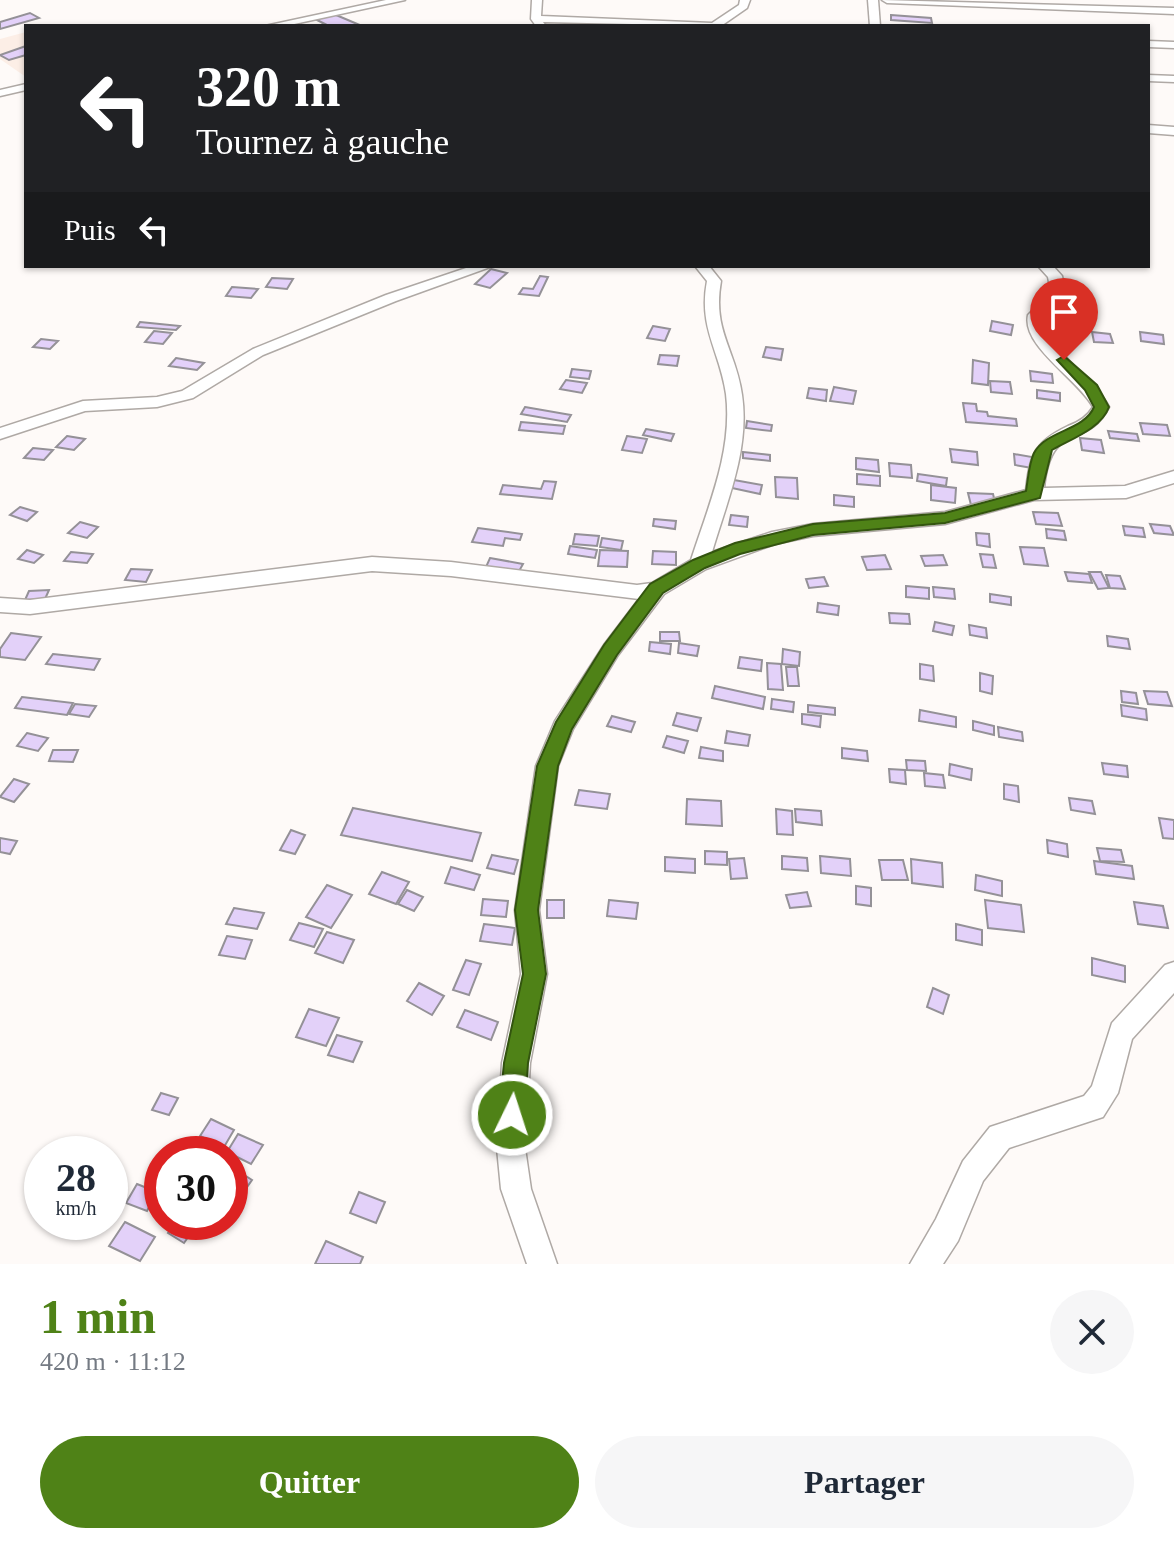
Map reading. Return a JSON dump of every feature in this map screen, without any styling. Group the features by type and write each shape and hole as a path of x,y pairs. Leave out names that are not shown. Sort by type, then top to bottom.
{"street":[{"path":"280,24 400,0"},
{"path":"537,0 538,23 597,24"},
{"path":"717,24 744,6 745,0"},
{"path":"873,0 875,24"},
{"path":"887,0 992,7 1174,11"},
{"path":"1150,44 1174,45"},
{"path":"1150,78 1174,79"},
{"path":"0,93 24,87"},
{"path":"1150,129 1174,131"},
{"path":"0,434 83,406 157,402 187,395 258,352 391,298 480,268"},
{"path":"699,564 736,445 734,394 727,363 708,317 714,281 704,268"},
{"path":"1034,494 1040,455 1047,447 1089,423 1099,414 1101,407 1091,388 1064,360 1047,349 1035,329 1034,320 1041,307 1058,292 1055,276 1047,268"},
{"path":"542,1264 516,1189 511,1148 516,1063 534,974 527,910 547,766 563,727 611,650 657,589 699,564 772,538 813,530 945,518 1034,494 1126,492 1174,477"},
{"path":"0,605 51,605 400,563 541,578 604,589 637,592 657,589"},
{"path":"925,1264 947,1230 973,1171 1000,1137 1093,1107 1104,1093 1121,1032 1174,974"}],"shaded area":[{"path":"24,33 24,76 0,59 0,39"}],"building":[{"path":"329,12 357,24 325,24 311,17"},
{"path":"30,13 39,18 0,29 0,22"},
{"path":"891,15 931,18 932,23 891,20"},
{"path":"24,47 24,56 9,60 0,55"},
{"path":"491,269 507,273 490,288 475,284"},
{"path":"540,276 548,277 539,296 519,294 523,288 533,289"},
{"path":"272,278 293,279 287,289 266,287"},
{"path":"232,287 258,289 251,298 226,296"},
{"path":"992,321 1013,325 1011,335 990,331"},
{"path":"140,322 180,326 176,330 137,327"},
{"path":"653,326 670,329 665,341 647,338"},
{"path":"154,331 172,333 163,344 145,342"},
{"path":"1092,332 1110,334 1113,343 1094,342"},
{"path":"1140,332 1163,335 1164,344 1141,341"},
{"path":"41,339 58,341 50,349 33,347"},
{"path":"766,347 783,349 781,360 763,357"},
{"path":"660,355 679,356 677,366 658,364"},
{"path":"176,358 204,363 197,370 169,366"},
{"path":"973,360 989,363 988,385 972,383"},
{"path":"572,369 591,371 589,379 570,377"},
{"path":"1030,371 1052,374 1053,383 1031,381"},
{"path":"566,380 587,383 582,393 560,389"},
{"path":"990,381 1010,382 1012,394 991,392"},
{"path":"834,387 856,391 853,404 830,401"},
{"path":"809,388 827,390 826,401 807,398"},
{"path":"1037,390 1060,393 1060,401 1037,398"},
{"path":"963,403 976,404 977,411 987,412 988,416 1016,419 1017,426 966,422"},
{"path":"525,407 571,415 567,422 521,414"},
{"path":"747,421 772,425 771,431 746,428"},
{"path":"521,422 565,426 563,434 519,430"},
{"path":"1140,423 1167,425 1170,436 1143,434"},
{"path":"646,429 674,434 671,441 643,435"},
{"path":"1108,431 1137,434 1139,441 1110,438"},
{"path":"67,436 85,439 74,450 56,447"},
{"path":"627,436 647,439 642,453 622,450"},
{"path":"1080,438 1101,440 1104,453 1082,450"},
{"path":"33,448 53,450 44,460 24,458"},
{"path":"950,449 977,452 978,465 952,462"},
{"path":"743,452 770,455 770,461 743,458"},
{"path":"1014,454 1032,457 1032,468 1015,465"},
{"path":"856,458 878,460 879,472 856,469"},
{"path":"889,463 911,465 912,478 890,476"},
{"path":"857,474 880,476 880,486 857,484"},
{"path":"918,474 947,478 946,486 917,481"},
{"path":"775,477 797,478 798,499 776,497"},
{"path":"734,480 762,485 760,494 732,488"},
{"path":"544,481 556,482 552,499 500,494 503,485 541,489"},
{"path":"931,485 956,488 955,503 931,500"},
{"path":"968,493 993,494 996,506 971,505"},
{"path":"834,495 854,497 854,507 834,505"},
{"path":"20,507 37,512 27,521 10,515"},
{"path":"1033,512 1058,513 1062,526 1036,524"},
{"path":"731,515 748,517 747,527 729,525"},
{"path":"654,519 676,521 675,529 653,526"},
{"path":"80,522 98,527 87,538 68,533"},
{"path":"1150,524 1170,526 1174,535 1154,533"},
{"path":"1123,526 1143,528 1145,537 1125,535"},
{"path":"478,528 522,534 520,540 505,538 503,546 472,542"},
{"path":"1046,529 1064,531 1066,540 1047,538"},
{"path":"976,533 989,534 990,547 977,545"},
{"path":"575,534 599,536 597,546 573,544"},
{"path":"602,538 623,541 621,550 600,547"},
{"path":"570,546 597,550 595,558 568,554"},
{"path":"1020,547 1044,548 1048,566 1024,564"},
{"path":"27,550 43,555 34,563 18,559"},
{"path":"600,550 628,551 627,567 598,566"},
{"path":"653,551 676,552 676,565 652,564"},
{"path":"71,552 93,554 87,563 64,561"},
{"path":"980,554 993,555 996,568 983,567"},
{"path":"885,555 891,569 867,570 862,557"},
{"path":"943,555 947,565 925,566 921,556"},
{"path":"490,558 523,564 518,573 486,567"},
{"path":"131,569 152,570 146,582 125,580"},
{"path":"1065,572 1089,574 1092,583 1068,581"},
{"path":"1089,572 1101,572 1109,588 1098,589"},
{"path":"1106,575 1120,576 1125,589 1110,588"},
{"path":"824,577 828,586 809,588 806,579"},
{"path":"906,586 929,588 929,599 906,597"},
{"path":"933,587 954,589 955,599 934,597"},
{"path":"49,590 45,599 25,600 29,591"},
{"path":"990,594 1011,597 1011,605 990,602"},
{"path":"818,603 839,606 838,615 817,612"},
{"path":"889,613 909,614 910,624 890,623"},
{"path":"935,622 954,626 952,635 933,631"},
{"path":"969,625 986,628 987,638 970,635"},
{"path":"660,632 679,632 680,641 660,641"},
{"path":"11,633 41,637 25,660 0,657 0,649"},
{"path":"1107,636 1128,639 1130,649 1108,646"},
{"path":"650,642 671,644 670,654 649,651"},
{"path":"679,643 699,646 697,656 678,653"},
{"path":"783,649 800,652 799,666 782,664"},
{"path":"53,654 100,659 94,670 46,664"},
{"path":"740,657 762,660 761,671 738,668"},
{"path":"767,663 781,664 783,690 768,689"},
{"path":"920,664 933,666 934,681 920,679"},
{"path":"786,667 797,667 799,686 788,686"},
{"path":"980,673 993,676 992,694 980,691"},
{"path":"715,686 765,697 763,709 712,698"},
{"path":"1121,691 1136,693 1138,704 1122,702"},
{"path":"1144,691 1167,692 1172,706 1148,704"},
{"path":"22,697 73,703 67,715 15,708"},
{"path":"772,699 794,702 793,712 771,709"},
{"path":"75,704 96,706 89,717 69,714"},
{"path":"808,705 835,708 835,715 808,712"},
{"path":"1121,705 1146,709 1147,720 1122,716"},
{"path":"920,710 956,717 956,727 919,721"},
{"path":"677,713 701,718 697,731 673,725"},
{"path":"802,714 821,716 820,727 802,724"},
{"path":"612,716 635,722 631,732 607,726"},
{"path":"973,721 994,726 994,735 973,730"},
{"path":"998,727 1022,732 1023,741 999,737"},
{"path":"727,731 750,735 748,746 725,743"},
{"path":"27,733 48,738 38,751 17,746"},
{"path":"667,736 688,741 684,753 663,747"},
{"path":"701,747 723,751 723,761 699,758"},
{"path":"842,748 867,751 868,761 842,758"},
{"path":"53,750 78,750 73,762 49,761"},
{"path":"906,760 925,761 926,771 907,770"},
{"path":"1102,763 1127,766 1128,777 1104,774"},
{"path":"950,764 972,769 971,780 949,775"},
{"path":"889,769 905,770 906,784 890,782"},
{"path":"924,773 943,775 945,788 925,786"},
{"path":"14,779 29,784 14,802 0,797"},
{"path":"1004,784 1018,786 1019,802 1004,799"},
{"path":"579,790 610,794 607,809 575,805"},
{"path":"1069,798 1092,801 1095,814 1071,810"},
{"path":"687,799 721,801 722,826 686,824"},
{"path":"353,808 481,833 472,861 341,835"},
{"path":"776,809 792,811 793,835 777,834"},
{"path":"795,809 821,811 822,825 796,822"},
{"path":"1159,818 1174,820 1174,839 1163,838"},
{"path":"291,830 305,835 295,854 280,850"},
{"path":"0,838 17,841 10,854 0,852"},
{"path":"1047,840 1067,844 1068,857 1048,853"},
{"path":"1097,848 1121,850 1124,862 1100,861"},
{"path":"705,851 727,852 727,865 705,864"},
{"path":"492,855 518,860 514,874 487,868"},
{"path":"782,856 807,858 808,871 782,869"},
{"path":"820,856 850,859 851,876 821,873"},
{"path":"665,857 695,859 695,873 665,871"},
{"path":"744,858 747,878 731,879 729,859"},
{"path":"911,859 942,863 943,887 912,883"},
{"path":"879,860 903,860 908,880 882,880"},
{"path":"1094,861 1132,866 1134,879 1096,874"},
{"path":"451,867 480,875 474,890 445,883"},
{"path":"382,872 409,882 396,904 369,894"},
{"path":"976,875 1002,881 1002,896 975,890"},
{"path":"327,885 352,895 331,928 306,917"},
{"path":"856,886 871,888 871,906 856,904"},
{"path":"407,890 423,897 414,911 398,904"},
{"path":"807,892 811,906 790,908 786,895"},
{"path":"483,899 508,901 506,917 481,915"},
{"path":"547,900 564,900 564,918 547,918"},
{"path":"609,900 638,903 636,919 607,916"},
{"path":"985,900 1021,905 1024,932 988,928"},
{"path":"1134,902 1163,906 1168,928 1138,924"},
{"path":"234,908 264,913 257,929 226,924"},
{"path":"299,923 323,929 314,947 290,940"},
{"path":"484,924 515,928 512,945 480,941"},
{"path":"956,924 982,930 982,945 956,940"},
{"path":"327,932 354,940 343,963 315,953"},
{"path":"227,936 252,940 245,959 219,955"},
{"path":"1092,958 1125,966 1125,982 1092,975"},
{"path":"466,960 481,964 469,995 453,990"},
{"path":"419,983 444,996 432,1015 407,1001"},
{"path":"933,988 949,995 943,1014 927,1007"},
{"path":"309,1009 339,1018 326,1046 296,1037"},
{"path":"465,1010 498,1022 491,1040 457,1027"},
{"path":"337,1035 362,1042 353,1062 328,1055"},
{"path":"161,1093 178,1098 169,1115 152,1110"},
{"path":"211,1119 234,1130 230,1136 200,1136"},
{"path":"248,1138 263,1145 251,1164 248,1162"},
{"path":"137,1184 144,1187 144,1210 128,1204"},
{"path":"359,1192 385,1202 376,1223 350,1213"},
{"path":"128,1224 144,1232 144,1240 153,1240 140,1261 109,1246 113,1240 128,1240"},
{"path":"326,1241 363,1257 360,1264 315,1264"}],"route":[{"path":"512,1115 516,1063 534,974 527,910 547,766 563,727 611,650 657,589 699,564 735,549 813,530 945,518 1034,494 1040,455 1057,439 1089,423 1099,414 1101,407 1091,388 1064,360"}]}
